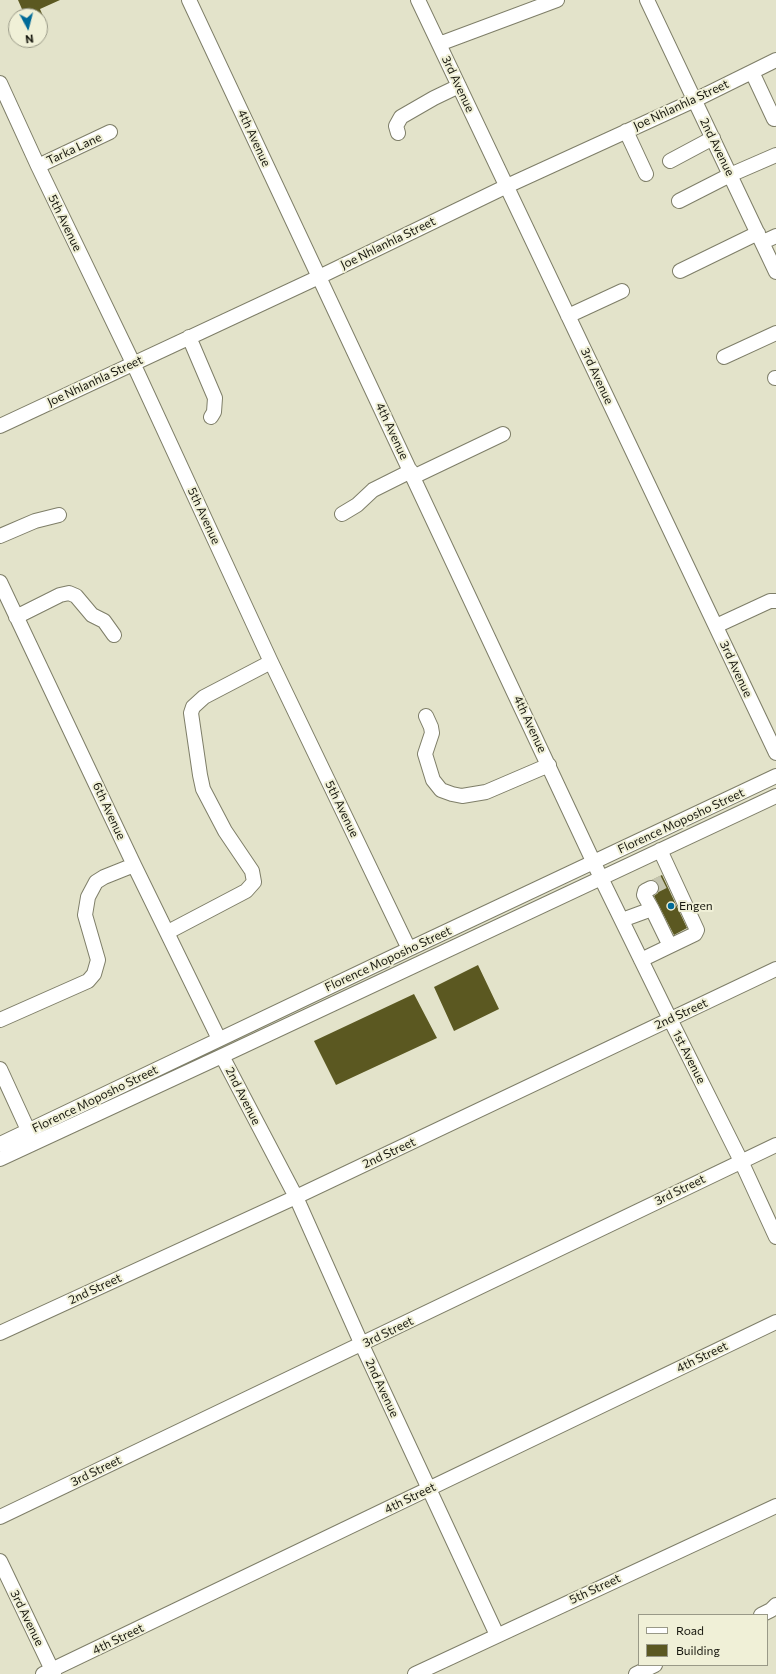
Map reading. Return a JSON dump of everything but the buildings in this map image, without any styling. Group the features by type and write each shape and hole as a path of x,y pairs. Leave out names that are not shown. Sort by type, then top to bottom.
{"street":[{"name":"4th Avenue","path":"189,0 602,878"},
{"name":"3rd Avenue","path":"418,0 776,753"},
{"path":"439,44 557,0"},
{"name":"2nd Avenue","path":"647,0 776,272"},
{"name":"Joe Nhlanhla Street","path":"0,426 189,336 319,277 507,186 695,100 776,60"},
{"path":"752,72 774,120"},
{"name":"5th Avenue","path":"0,83 38,166 133,363 271,662 409,948"},
{"path":"398,132 396,126 401,117 434,98 459,86"},
{"path":"626,131 646,174"},
{"name":"Tarka Lane","path":"38,166 110,132"},
{"path":"670,161 713,138"},
{"path":"679,202 730,175 776,155"},
{"path":"680,271 760,238 776,236"},
{"path":"568,316 622,291"},
{"path":"724,357 776,333"},
{"path":"189,336 215,398 216,406 211,418"},
{"path":"342,514 357,505 373,490 503,434"},
{"path":"0,536 35,521 59,515"},
{"name":"6th Avenue","path":"0,582 4,600 16,616 134,865 219,1039"},
{"path":"16,616 60,595 69,593 76,596 92,615 104,621 114,635"},
{"path":"716,626 770,601 776,601"},
{"path":"168,932 246,891 254,882 252,871 226,832 203,790 191,713 193,707 204,697 271,662"},
{"path":"426,716 432,733 425,754 433,780 441,790 462,796 486,792 549,765"},
{"name":"Florence Moposho Street","path":"0,1144 409,948 776,776"},
{"name":"Florence Moposho Street","path":"0,1159 776,796"},
{"path":"641,960 695,934 696,930 669,879 660,850"},
{"path":"0,1020 81,985 91,977 98,960 85,914 88,897 96,882 104,877 134,865"},
{"name":"1st Avenue","path":"602,878 741,1161 776,1237"},
{"path":"651,888 645,891 644,894 670,946"},
{"path":"622,920 652,909"},
{"name":"2nd Street","path":"0,1333 296,1197 776,969"},
{"name":"2nd Avenue","path":"222,1056 296,1197 362,1344 498,1635"},
{"path":"0,1069 28,1130"},
{"name":"3rd Street","path":"0,1517 776,1145"},
{"name":"4th Street","path":"50,1673 429,1488 776,1322"},
{"name":"5th Street","path":"415,1674 776,1506"},
{"name":"3rd Avenue","path":"0,1561 50,1673"},
{"path":"636,1674 654,1666"}],"tunnel":[{"path":"651,888 665,881"}],"place":[{"name":"Engen","path":"671,906"}]}
